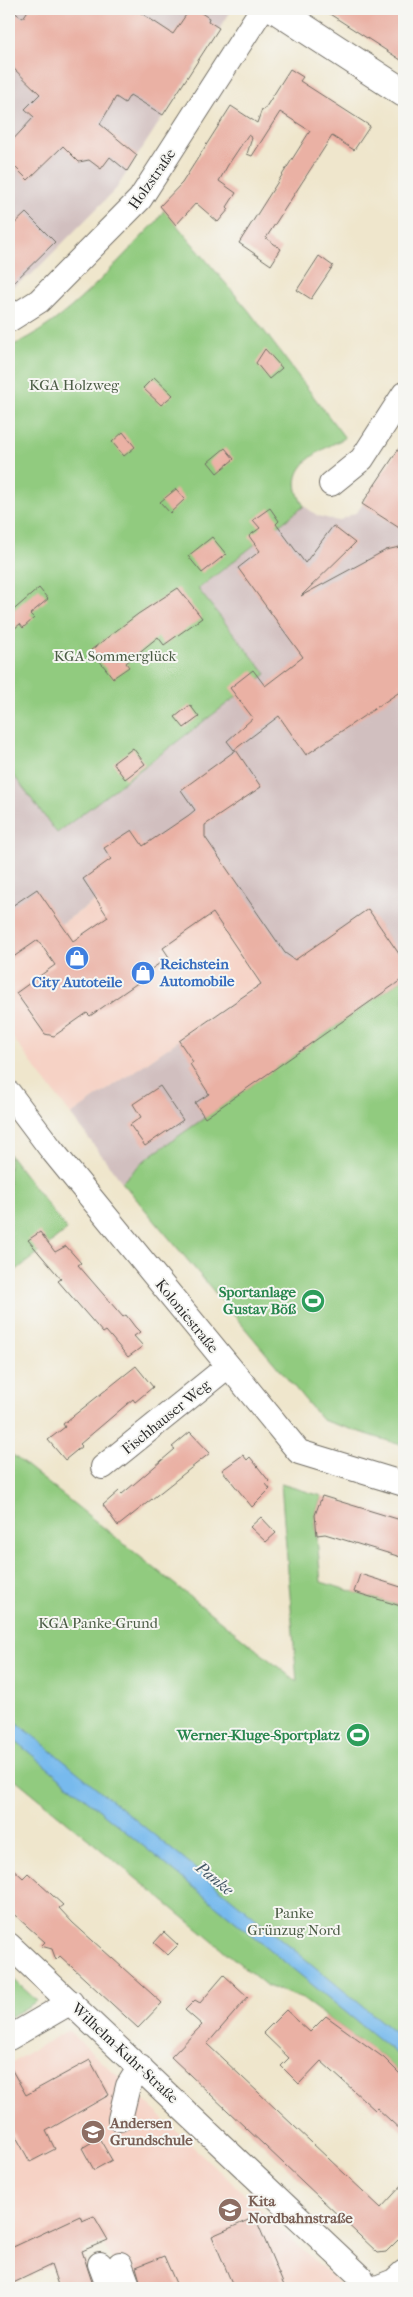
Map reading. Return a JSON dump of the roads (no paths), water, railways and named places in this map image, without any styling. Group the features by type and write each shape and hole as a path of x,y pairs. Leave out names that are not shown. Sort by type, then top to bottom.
{"main road":[{"path":"275,9 404,93"}],"street":[{"name":"Holzstraße","path":"9,320 39,301 127,215 140,199 262,9"},
{"path":"331,484 362,459 404,394"},
{"name":"Koloniestraße","path":"9,1093 51,1149 299,1452 404,1484"},
{"name":"Fischhauser Weg","path":"103,1467 228,1366"},
{"name":"Wilhelm-Kuhr-Straße","path":"9,1945 71,2002 137,2056 361,2277 366,2288"},
{"path":"9,2038 71,2002"},
{"path":"120,2120 137,2056"},
{"path":"109,2288 110,2264 129,2288"}],"water":[{"path":"9,1716 404,2040 404,2060 9,1736"}],"place":[{"name":"City Autoteile","path":"77,958"},
{"name":"Reichstein Automobile","path":"143,973"},
{"name":"Sportanlage Gustav Böß","path":"313,1301"},
{"name":"Werner-Kluge-Sportplatz","path":"358,1735"},
{"name":"Andersen Grundschule","path":"93,2132"},
{"name":"Kita Nordbahnstraße","path":"230,2210"}],"park label":[{"name":"KGA Holzweg","path":"74,385"},
{"name":"KGA Sommerglück","path":"115,656"},
{"name":"KGA Panke-Grund","path":"98,1623"},
{"name":"Panke Grünzug Nord","path":"294,1922"}],"water label":[{"name":"Panke","path":"215,1878"}]}
